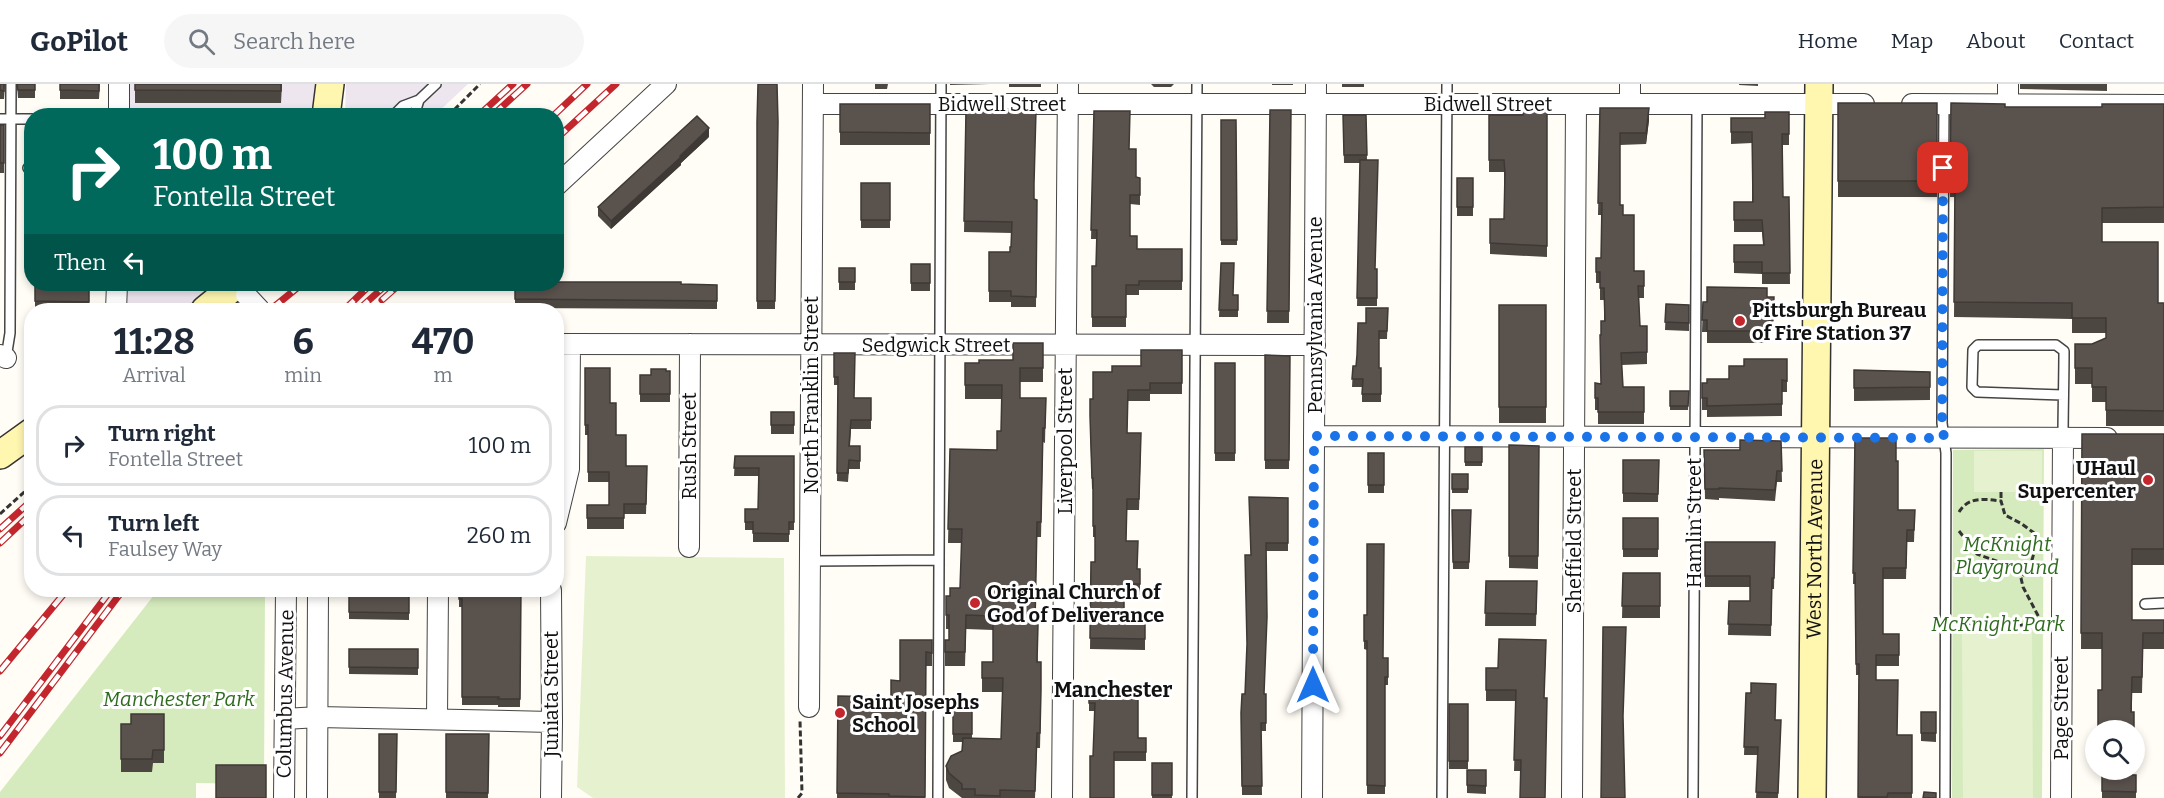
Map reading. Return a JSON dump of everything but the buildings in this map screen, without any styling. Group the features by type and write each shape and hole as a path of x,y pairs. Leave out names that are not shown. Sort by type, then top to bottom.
{"street":[{"path":"119,84 119,108"},
{"path":"327,108 330,84"},
{"path":"564,179 666,84"},
{"name":"Liverpool Street","path":"1062,798 1068,84"},
{"name":"Pennsylvania Avenue","path":"1312,798 1316,84"},
{"path":"1630,84 1630,104"},
{"path":"2008,84 2008,105"},
{"name":"Bidwell Street","path":"813,94 941,104 1697,104 1819,94 1944,104 2164,105"},
{"name":"North Franklin Street","path":"809,707 813,94"},
{"name":"West North Avenue","path":"1812,798 1819,94"},
{"name":"Sheffield Street","path":"1572,798 1576,104"},
{"path":"216,303 235,291"},
{"path":"243,291 254,303"},
{"name":"Sedgwick Street","path":"564,344 1315,345"},
{"name":"Rush Street","path":"689,547 690,344"},
{"path":"564,365 569,469 564,490"},
{"path":"1314,436 2130,438"},
{"path":"0,454 24,438"},
{"name":"Page Street","path":"2061,798 2052,626 2063,438"},
{"name":"Columbus Avenue","path":"284,798 286,597"},
{"name":"Columbus Avenue","path":"317,798 318,597"},
{"path":"437,719 438,597"},
{"name":"Juniata Street","path":"551,597 551,798"},
{"path":"285,719 318,717 552,722"}],"lane":[{"path":"3,356 10,333 11,84"},
{"path":"401,108 419,100 436,84"},
{"path":"938,798 941,84"},
{"path":"1192,798 1197,84"},
{"path":"1442,798 1447,84"},
{"path":"416,108 419,100"},
{"name":"Hamlin Street","path":"1693,798 1697,104"},
{"path":"1944,104 1942,423 1946,453 1945,798"},
{"path":"0,119 24,119"},
{"path":"2063,395 1977,392 1972,387 1973,350 1978,345 2059,346 2064,351 2063,438"},
{"path":"811,561 939,560"},
{"path":"2145,604 2164,603"}],"path":[{"path":"456,108 480,84"},
{"path":"0,514 24,492"},
{"path":"2001,492 2005,515 2034,533 2035,554 2021,578"},
{"path":"2001,501 1978,499 1969,501 1959,512 1958,531 1977,554 2013,567 2021,578 2023,586 2052,626"},
{"path":"1946,625 2052,626"},
{"path":"803,798 800,712 809,707"},
{"path":"798,798 802,793"}],"shaded area":[{"path":"119,84 330,84 327,108 119,108"},
{"path":"346,84 468,84 442,108 345,108"},
{"path":"117,291 228,291 214,303 116,303"}],"green space":[{"name":"McKnight Park","path":"2044,449 2042,798 1952,798 1953,450"},
{"path":"1974,451 2042,451 2042,492 1974,492"},
{"path":"586,556 784,558 785,798 593,798 577,787"},
{"name":"Manchester Park","path":"153,597 265,597 264,784 196,783 196,798 0,798 0,792"},
{"path":"2032,631 2033,798 1963,798 1962,632"}],"railway":[{"path":"487,108 513,84"},
{"path":"501,108 527,84"},
{"path":"562,108 587,84"},
{"path":"564,132 616,84"},
{"path":"279,303 293,291"},
{"path":"351,303 364,291"},
{"path":"366,303 379,291"},
{"path":"382,300 392,291"},
{"path":"0,529 24,507"},
{"path":"0,543 24,520"},
{"path":"0,671 61,597"},
{"path":"0,736 106,597"},
{"path":"0,753 118,597"}],"place":[{"name":"Pittsburgh Bureau of Fire Station 37","path":"1740,321"},
{"name":"UHaul Supercenter","path":"2148,480"},
{"name":"Original Church of God of Deliverance","path":"975,603"},
{"name":"Saint Josephs School","path":"840,713"}],"district":[{"name":"Manchester","path":"1113,690"}],"route":[{"path":"1313,685 1314,436 1944,438 1942,423 1943,168"}],"park label":[{"name":"McKnight Playground","path":"2007,556"}]}
